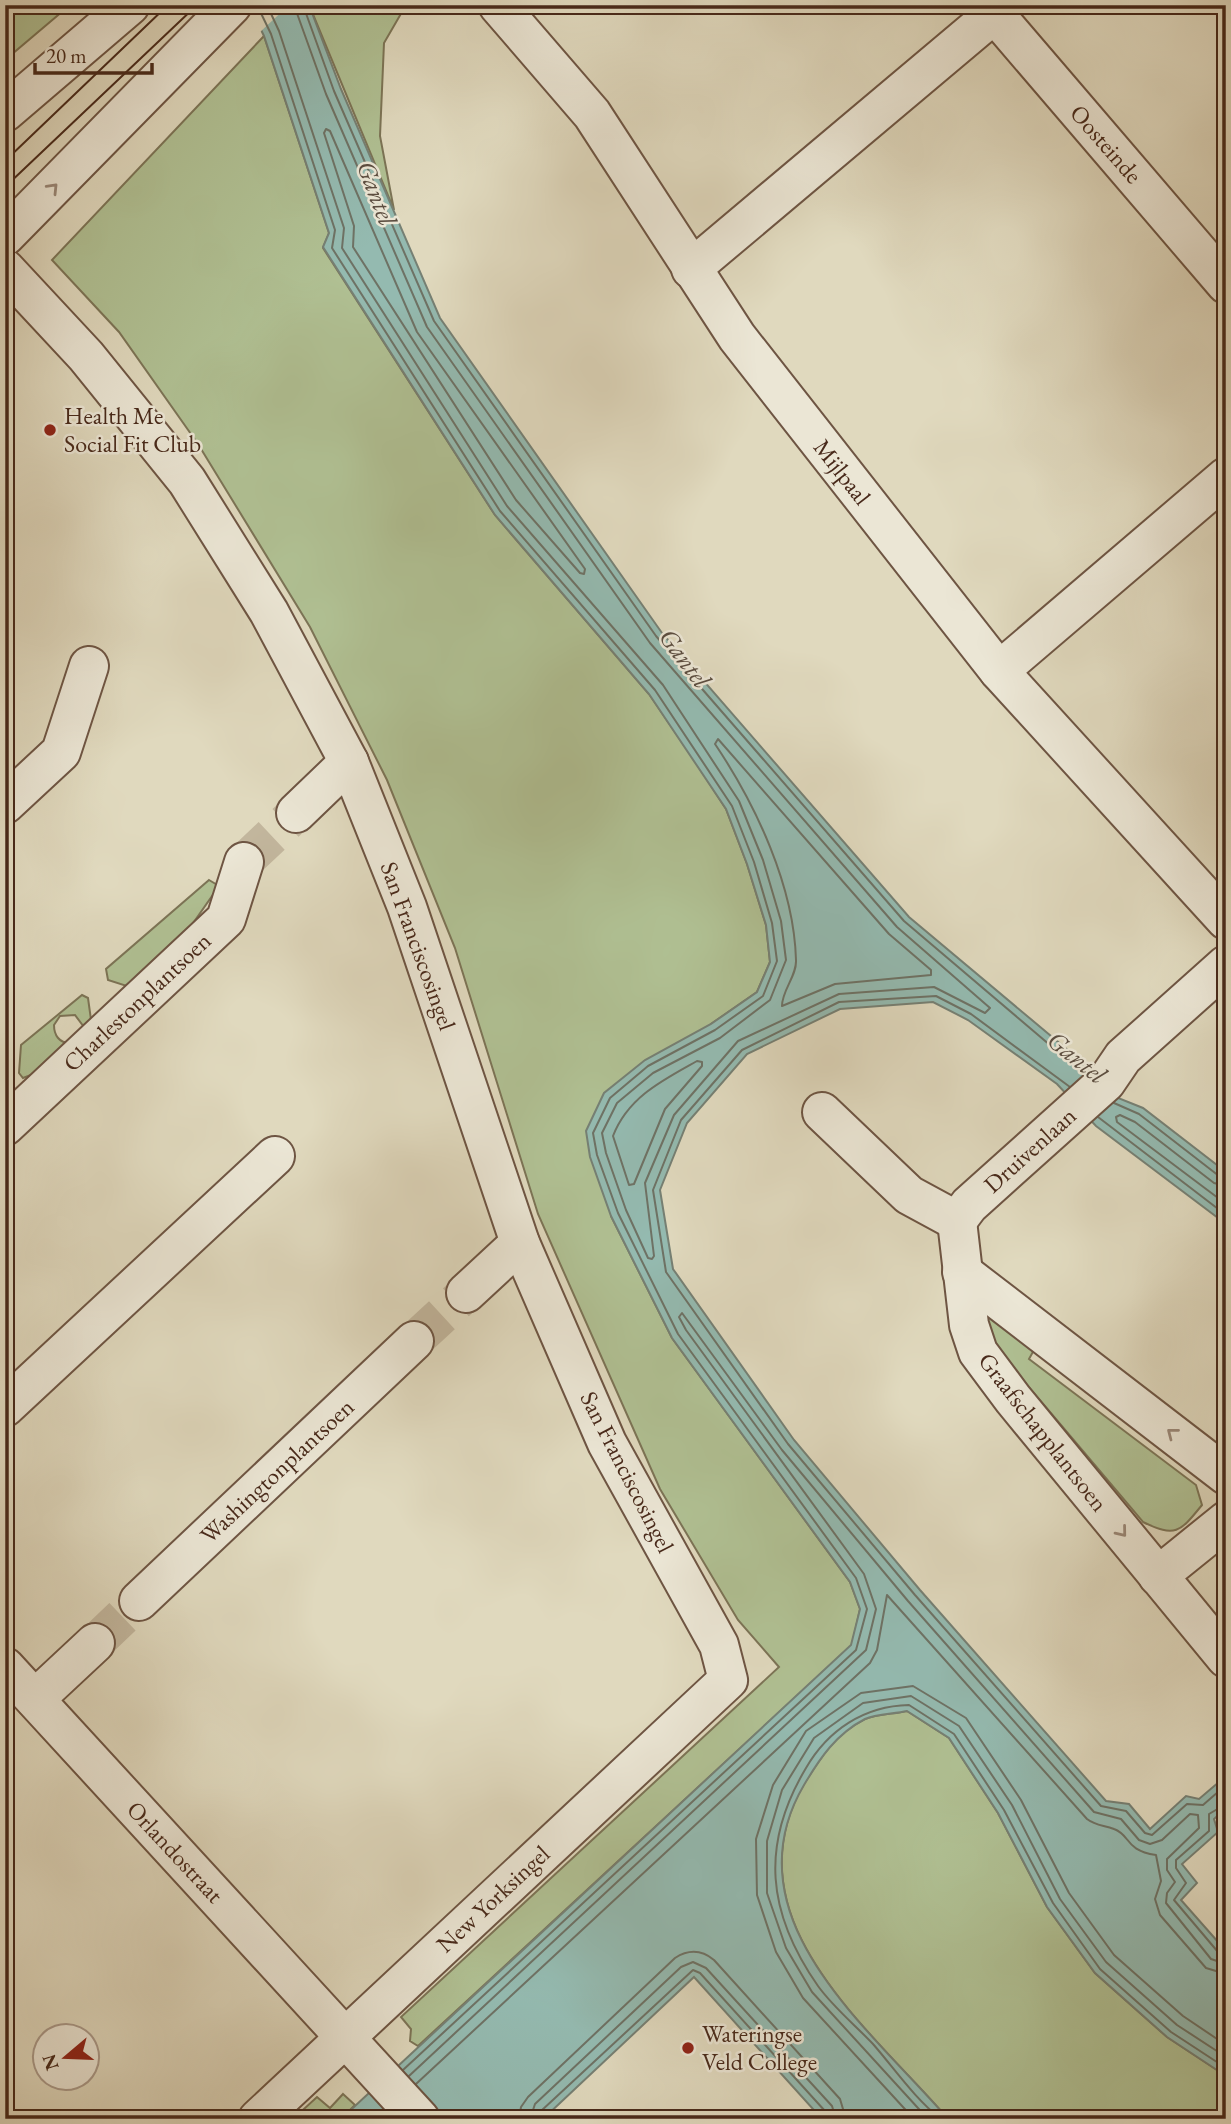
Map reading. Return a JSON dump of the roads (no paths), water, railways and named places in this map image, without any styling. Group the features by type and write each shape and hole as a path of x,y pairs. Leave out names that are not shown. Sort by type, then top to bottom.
{"street":[{"path":"5,112 130,5"},
{"name":"Mijlpaal","path":"498,5 592,114 737,337 999,671 1226,920"},
{"path":"691,269 990,9"},
{"name":"Oosteinde","path":"990,9 1226,284"},
{"path":"5,236 227,10"},
{"name":"San Franciscosingel","path":"5,269 86,356 187,481 269,612 349,762 407,907 520,1243 607,1443 719,1645 728,1680"},
{"path":"999,671 1226,477"},
{"path":"5,804 61,752 89,666"},
{"path":"296,813 349,762"},
{"name":"Charlestonplantsoen","path":"5,1126 226,919 244,862"},
{"name":"Druivenlaan","path":"957,1221 969,1205 1106,1082 1123,1057 1226,965"},
{"path":"822,1112 909,1195 957,1221"},
{"path":"5,1408 275,1156"},
{"name":"Graafschapplantsoen","path":"957,1221 969,1325 978,1352 1013,1399 1226,1658"},
{"path":"466,1293 520,1243"},
{"path":"962,1272 1226,1475"},
{"name":"Washingtonplantsoen","path":"139,1601 414,1340"},
{"path":"1158,1576 1226,1521"},
{"path":"35,1699 95,1643"},
{"name":"Orlandostraat","path":"5,1667 420,2119"},
{"name":"New Yorksingel","path":"258,2119 728,1680"}],"water":[{"name":"Gantel","path":"249,5 309,5 341,89 440,318 662,633 909,917 1082,1062 1113,1096 1143,1108 1226,1172 1226,1224 1096,1126 1057,1084 968,1020 933,1002 840,1009 747,1054 687,1123 660,1190 673,1269 794,1440 920,1590 1106,1801 1129,1804 1150,1829 1186,1796 1199,1799 1226,1776 1226,1808 1214,1819 1218,1832 1182,1864 1197,1883 1181,1900 1226,1951 1226,2076 1167,2037 1095,1973 1047,1907 998,1813 949,1738 907,1711 865,1719 837,1739 823,1756 804,1785 785,1832 782,1878 793,1922 815,1963 843,2003 941,2111 953,2119 822,2119 694,1977 543,2119 341,2119 851,1645 860,1609 850,1582 672,1338 611,1216 590,1157 586,1131 604,1093 645,1060 711,1024 757,992 770,962 766,925 747,864 726,809 649,694 495,515 323,247 329,233 264,36"}],"tunnel":[{"path":"244,862 296,813"},
{"path":"414,1341 466,1293"},
{"path":"95,1643 139,1601"}],"tram line":[{"path":"5,161 168,5"},
{"path":"5,187 197,5"}],"place":[{"name":"Health Me Social Fit Club","path":"50,430"},
{"name":"Wateringse Veld College","path":"688,2048"}]}
